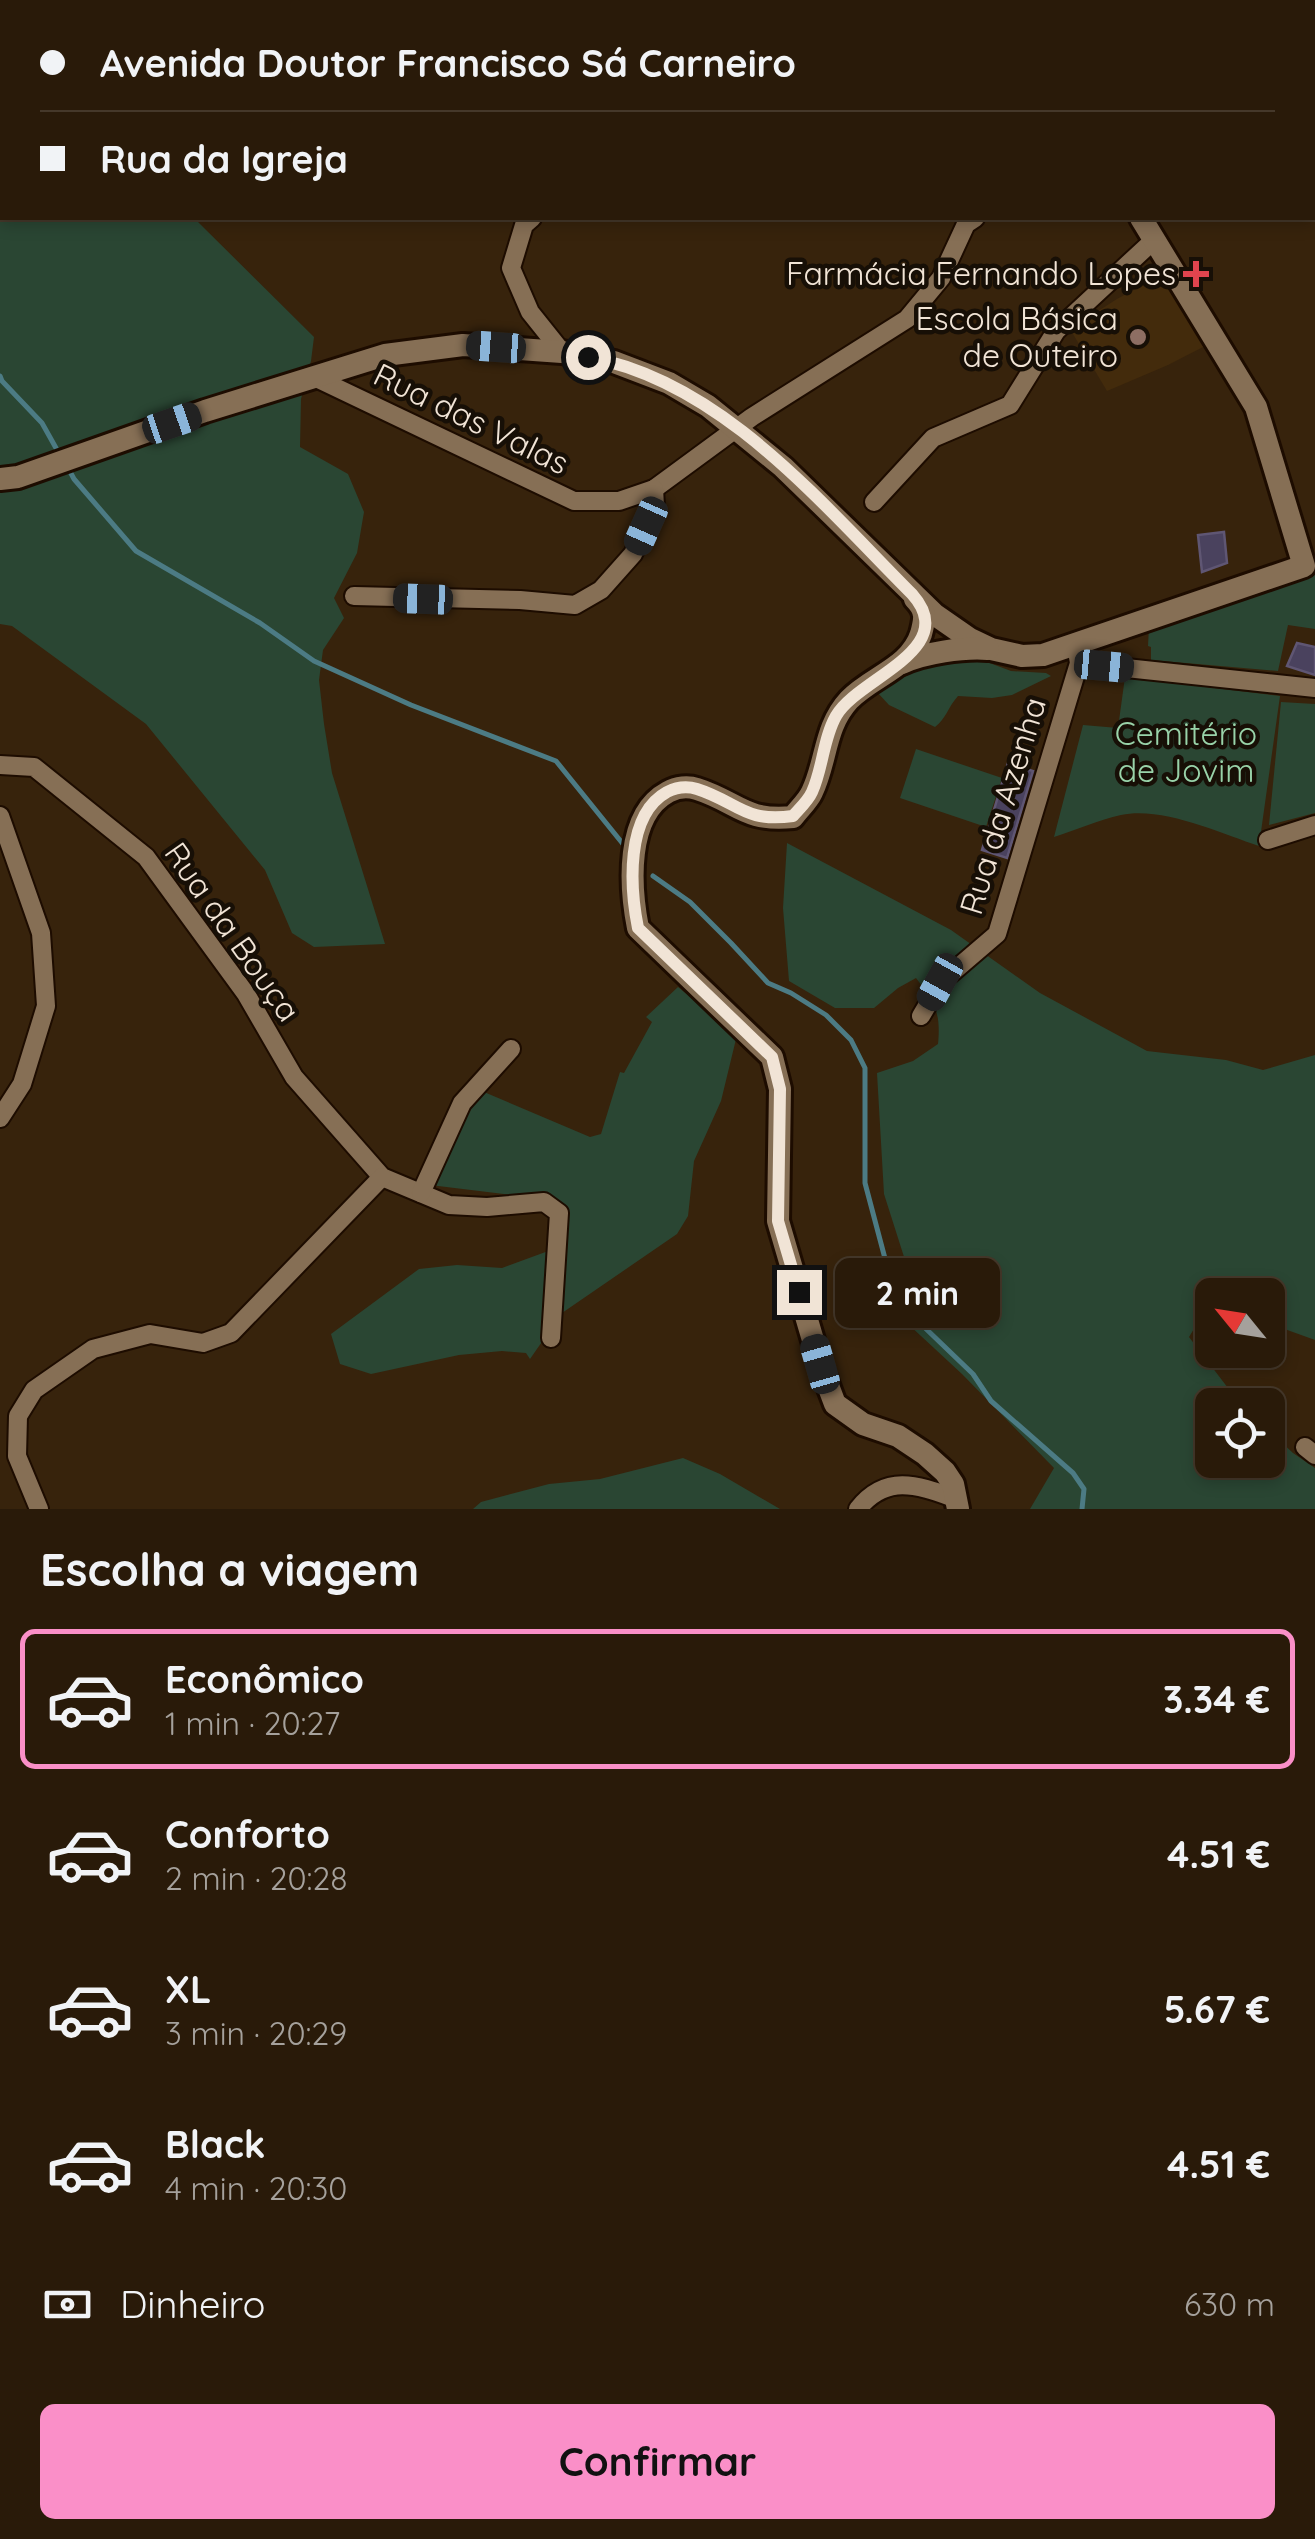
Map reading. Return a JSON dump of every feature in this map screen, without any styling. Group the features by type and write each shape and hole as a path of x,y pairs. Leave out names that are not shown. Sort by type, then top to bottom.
{"street":[{"path":"530,220 524,225 511,268 530,312 562,352"},
{"name":"Rua das Valas","path":"314,377 574,501 619,501 654,489 737,428 907,319 942,278 966,224 972,220"},
{"path":"1078,654 1310,565 1256,406 1143,220"},
{"path":"874,502 932,438 1010,405 1056,331 1154,240"},
{"path":"0,479 18,477 385,355 463,345 562,352 614,362 669,383 708,406 783,466 912,594 937,636 1032,656 1078,654 1315,688"},
{"path":"354,596 520,600 575,606 601,590 633,554 654,506 654,489"},
{"path":"937,636 915,658 852,696 836,714 812,794 793,816 771,819 752,815 694,788 676,788 656,798 640,824 632,865 638,928 772,1057 780,1089 778,1221 835,1404 863,1424 898,1436 925,1454 953,1484 958,1504"},
{"name":"Rua da Azenha","path":"922,1016 940,982 997,934 1078,654"},
{"name":"Rua da Bouça","path":"0,765 34,767 146,857 246,994 294,1076 382,1177"},
{"path":"0,816 41,934 46,1006 22,1084 0,1118"},
{"path":"1268,840 1315,825"},
{"path":"420,1193 462,1102 510,1049"},
{"path":"39,1509 17,1456 18,1416 34,1390 93,1349 150,1334 203,1343 231,1333 382,1177 449,1204 487,1207 544,1202 558,1213 551,1338"},
{"path":"858,1509 870,1496 903,1484 914,1484 958,1504"}],"shaded area":[{"name":"Escola Básica de Outeiro","path":"1164,274 1207,345 1107,391 1070,329"}],"green space":[{"path":"0,220 197,220 314,337 301,399 300,447 348,474 364,512 357,553 334,598 344,618 323,650 319,680 332,773 385,944 314,947 292,933 265,870 146,724 12,626 0,624"},
{"name":"Cemitério de Jovim","path":"1315,575 1315,629 1288,625 1278,671 1151,660 1149,627"},
{"path":"965,659 1051,676 1012,695 958,696 935,727 889,705 877,692 910,668"},
{"name":"Cemitério de Jovim","path":"1125,677 1280,696 1259,846 1191,822 1137,813 1054,837 1083,725 1118,728"},
{"path":"1281,702 1315,704 1315,813 1269,825"},
{"path":"916,749 1002,778 986,827 900,798"},
{"path":"787,843 951,930 1040,993 1147,1051 1226,1060 1263,1070 1315,1055 1315,1340 1285,1329 1285,1278 1195,1278 1195,1327 1189,1337 1195,1345 1195,1368 1213,1368 1228,1388 1195,1388 1195,1478 1285,1478 1285,1446 1315,1468 1315,1509 1030,1509 1054,1468 880,1298 905,1260 884,1194 877,1073 913,1061 938,1044 935,1008 916,978 874,1008 835,1008 789,981 783,908"},
{"path":"678,987 737,1035 721,1101 694,1161 688,1216 677,1234 562,1313 530,1359 526,1353 502,1351 459,1355 371,1374 340,1364 331,1334 419,1269 457,1265 502,1268 551,1250 546,1199 430,1185 449,1135 484,1092 590,1137 601,1134 620,1072 624,1073 652,1022 646,1017"},
{"path":"683,1458 720,1474 780,1509 473,1509 481,1502 549,1484 600,1479"}],"building":[{"path":"1224,532 1227,563 1202,572 1198,535"},
{"path":"1297,643 1315,647 1315,675 1287,666"},
{"path":"1008,763 1033,771 1007,858 982,850"}],"waterway":[{"path":"0,376 42,423 61,457"},
{"path":"67,466 136,551 260,623 314,661 411,705 556,761 623,844"},
{"path":"653,876 690,902 768,983 826,1015 851,1040 865,1068 865,1183 896,1300 973,1374 991,1401 1073,1473 1084,1489 1082,1509"}],"place":[{"name":"Farmácia Fernando Lopes","path":"1196,274"},
{"name":"Escola Básica de Outeiro","path":"1138,337"}],"route":[{"path":"588,357 614,362 669,383 719,413 783,466 924,610 920,638 912,652 852,696 836,714 812,794 793,816 771,819 752,815 694,788 676,788 656,798 640,824 632,865 638,928 772,1057 780,1089 778,1221 799,1292"}]}
